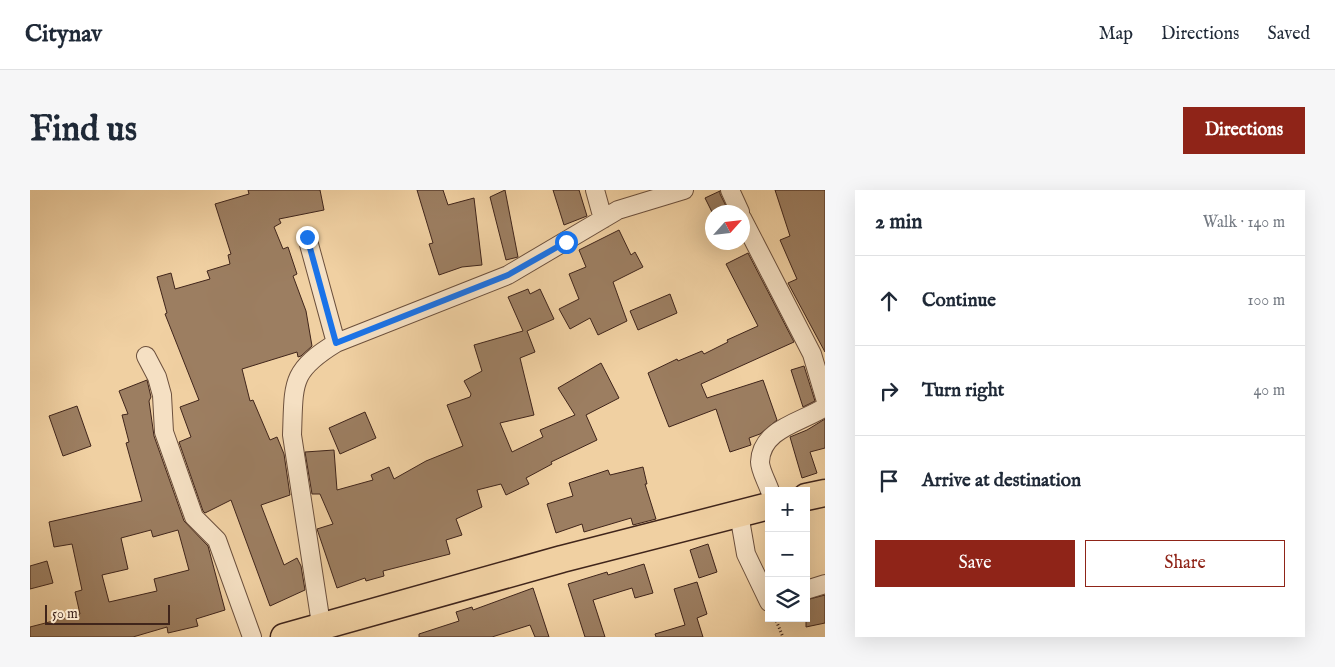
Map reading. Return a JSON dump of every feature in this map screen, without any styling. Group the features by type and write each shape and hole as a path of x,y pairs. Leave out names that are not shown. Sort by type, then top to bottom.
{"highway":[{"path":"810,497 825,493"},
{"path":"284,637 322,632 562,559 765,507"}],"street":[{"path":"595,190 603,219"},
{"path":"322,632 292,435 293,403 296,383 301,371 312,358 336,343 508,275 618,210 684,190"},
{"path":"730,190 737,205"},
{"path":"750,234 812,354 825,398"},
{"path":"307,237 336,343"},
{"path":"146,356 157,377 162,395 164,432 194,517 217,540 252,637"},
{"path":"769,487 760,463 763,448 770,438 792,423 825,407"},
{"path":"739,514 746,554 765,594"},
{"path":"810,589 825,584"}],"path":[{"path":"778,622 784,637"}],"building":[{"path":"248,190 320,190 324,210 279,219 281,223 274,227 283,249 288,247 297,274 293,276 306,311 312,346 298,357 297,352 242,369 250,401 253,400 270,440 277,437 284,454 290,495 261,505 284,565 297,558 301,566 305,590 270,606 231,500 205,513 203,511 179,442 191,437 180,407 199,400 165,314 167,313 157,277 171,273 175,289 210,279 207,271 230,264 228,255 231,254 215,204 249,194"},
{"path":"417,190 443,190 448,205 474,198 482,265 462,267 439,275 429,244 433,243"},
{"path":"505,190 518,257 506,260 490,197"},
{"path":"553,190 579,190 587,216 564,225"},
{"path":"775,190 825,190 825,352 788,283 797,279 780,240 790,236"},
{"path":"720,191 726,205 708,205 705,198"},
{"path":"619,230 631,255 635,252 643,267 613,282 627,321 598,335 590,318 570,329 559,309 579,299 569,274 586,267 579,250"},
{"path":"748,253 794,342 701,384 707,398 763,380 777,420 760,434 749,438 751,445 730,452 716,409 669,427 648,373 677,359 678,361 702,351 704,354 728,342 727,340 758,326 726,264"},
{"path":"528,289 530,294 540,289 554,319 527,331 535,352 520,358 534,415 500,423 512,452 543,437 540,430 575,415 558,388 601,363 619,398 586,415 597,440 551,462 552,464 526,478 529,484 506,495 501,484 477,490 482,507 456,519 462,535 446,540 450,554 383,571 384,576 366,581 365,578 337,588 317,529 333,524 320,494 312,494 305,452 334,450 337,490 373,480 371,475 389,467 394,479 426,461 463,446 447,405 470,397 471,394 464,381 482,371 474,345 523,331 508,297"},
{"path":"670,294 677,313 638,330 630,311"},
{"path":"804,366 815,401 803,407 791,370"},
{"path":"147,380 151,397 149,401 154,436 184,521 208,546 225,610 196,619 198,626 168,633 167,627 133,637 30,637 30,627 80,614 75,592 82,590 72,544 54,547 49,522 142,501 126,443 129,442 122,415 128,414 119,391","holes":["151,530 153,537 178,530 189,570 154,579 157,591 109,602 102,575 128,569 121,538"]},
{"path":"77,406 91,446 63,456 49,416"},
{"path":"365,412 376,438 340,454 329,428"},
{"path":"825,419 825,448 810,452 817,473 802,478 790,437 807,430"},
{"path":"643,467 647,484 645,484 656,519 633,525 631,518 584,532 582,524 556,533 547,504 573,496 569,483 608,470 610,475"},
{"path":"708,544 717,572 699,578 690,550"},
{"path":"47,561 53,583 30,589 30,566"},
{"path":"644,564 653,593 635,598 632,588 593,600 605,637 585,637 568,584 607,572 608,575"},
{"path":"697,582 707,614 697,618 703,637 656,637 655,634 685,625 674,589"},
{"path":"533,588 549,637 535,637 530,625 492,637 419,637 419,634 459,621 456,612 472,607 473,610"},
{"path":"825,595 825,623 806,627 806,622 810,622 810,599"}],"route":[{"path":"307,237 336,343 508,275 566,242"}]}
